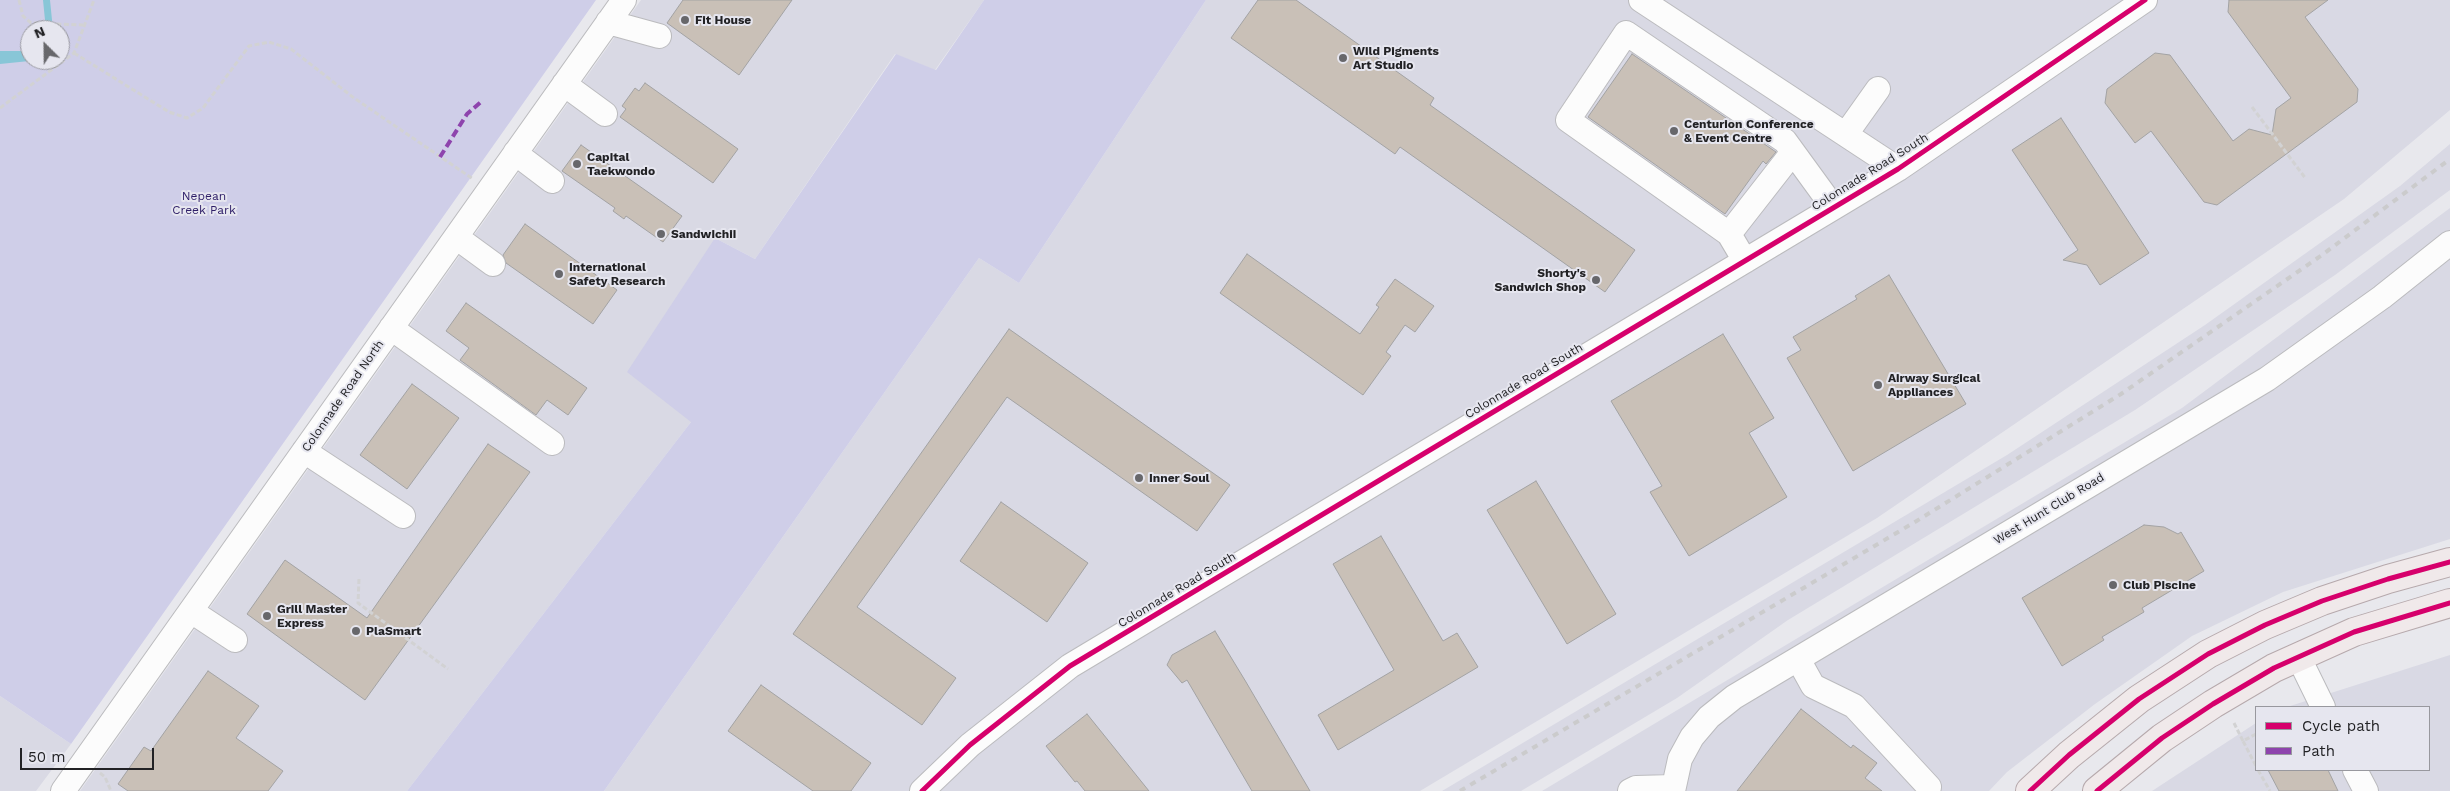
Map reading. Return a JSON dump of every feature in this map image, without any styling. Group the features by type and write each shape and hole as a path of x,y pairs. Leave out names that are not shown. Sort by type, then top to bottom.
{"main road":[{"path":"2030,791 2068,756 2139,699 2208,654 2265,625 2322,601 2370,584 2450,562"},
{"path":"2097,791 2162,738 2213,704 2298,656 2370,627 2450,603"}],"street":[{"name":"Colonnade Road North","path":"63,791 624,0"},
{"path":"1641,0 1898,169"},
{"name":"Colonnade Road South","path":"922,791 970,745 1070,666 1898,169 2146,0"},
{"path":"608,22 659,36"},
{"path":"1745,261 1729,234 1568,120 1626,33 1785,141 1833,207"},
{"path":"564,84 605,114"},
{"path":"1846,134 1878,89"},
{"path":"1729,234 1793,152"},
{"path":"515,154 552,181"},
{"path":"456,237 493,264"},
{"name":"West Hunt Club Road","path":"1673,789 1680,759 1692,737 1709,717 1734,697 2267,379 2382,297 2450,243"},
{"path":"392,328 552,442"},
{"path":"304,451 403,516"},
{"path":"191,611 235,640"},
{"path":"2298,656 2323,706"},
{"path":"1798,659 1813,686 1854,706 1929,787"},
{"path":"2356,771 2366,791"},
{"path":"1630,791 1636,788 1673,789"}],"path":[{"path":"19,0 22,16 31,22 83,25"},
{"path":"0,108 74,53 94,0"},
{"path":"74,53 169,112 187,118 203,108 249,46 269,42 290,49 354,98 489,191"},
{"path":"2252,107 2306,180"},
{"path":"359,579 358,603 448,668"},
{"path":"2234,723 2255,764"},
{"path":"2243,741 2255,735"},
{"path":"2259,771 2270,791"},
{"path":"99,772 105,777 112,791"}],"shaded area":[{"path":"43,0 50,0 52,20 45,20"},
{"path":"641,0 984,0 935,70 895,54 755,259 715,238 691,422 407,791 80,791"},
{"path":"1206,0 2450,0 2450,110 2344,199 1877,518 1420,791 604,791 979,258 1019,283"},
{"path":"0,51 20,51 20,62 0,64"},
{"path":"2450,144 2450,190 2335,275 2135,410 1788,620 1677,698 1521,791 1442,791 2007,455 2205,325 2400,186"},
{"path":"2450,208 2450,539 2283,592 2192,636 2095,704 2007,772 1989,791 1542,791 2182,408"},
{"path":"2450,655 2450,791 2152,791 2255,724 2255,771 2430,771 2430,706 2290,706"},
{"path":"0,696 71,744 36,791 0,791"}],"green space":[{"name":"Nepean Creek Park","path":"0,0 596,0 71,744 0,696"},
{"path":"984,0 1206,0 1019,283 979,258 604,791 407,791 691,422 627,372 715,238 755,259 896,54 936,70"}],"building":[{"path":"683,0 792,0 739,75 667,23"},
{"path":"1258,0 1296,0 1434,98 1430,105 1635,250 1605,292 1400,147 1395,154 1231,38"},
{"path":"2229,0 2328,0 2305,17 2358,89 2357,102 2217,205 2204,202 2151,131 2135,143 2105,103 2107,89 2155,53 2170,55 2233,141 2249,129 2272,135 2276,109 2291,98 2228,12"},
{"name":"Centurion Conference & Event Centre","path":"1632,54 1776,152 1766,164 1763,161 1725,214 1588,117"},
{"path":"645,83 738,149 713,183 620,117 626,109 622,106 635,88 639,91"},
{"path":"2061,118 2149,253 2100,285 2087,265 2063,260 2078,250 2012,150"},
{"path":"581,145 682,216 663,242 626,216 624,219 613,211 615,208 562,171"},
{"name":"International Safety Research","path":"525,224 617,290 593,324 506,263 503,255"},
{"path":"1247,254 1360,334 1379,307 1376,305 1395,279 1434,306 1415,332 1405,325 1386,352 1391,356 1363,395 1220,293"},
{"name":"Airway Surgical Appliances","path":"1889,275 1966,404 1853,471 1787,358 1801,350 1793,337 1857,299 1855,296"},
{"path":"466,303 587,388 568,415 547,400 536,415 460,360 469,348 446,331"},
{"path":"1009,329 1230,485 1197,531 1007,397 857,607 956,678 922,725 793,634"},
{"path":"1723,334 1774,418 1749,433 1787,497 1689,556 1650,492 1662,486 1611,401"},
{"path":"412,384 459,418 407,489 360,455"},
{"path":"488,444 530,472 365,700 247,614 285,560 367,618"},
{"path":"1536,481 1616,614 1567,644 1487,510"},
{"path":"1001,502 1088,563 1047,622 960,561"},
{"name":"Club Piscine","path":"2144,525 2164,527 2178,534 2181,532 2204,571 2142,608 2144,612 2102,637 2104,640 2062,666 2022,598"},
{"path":"1381,536 1443,641 1457,633 1478,667 1338,750 1318,715 1394,670 1333,564"},
{"path":"1215,631 1310,791 1252,791 1187,680 1182,683 1167,665 1172,655"},
{"path":"208,671 259,706 236,738 283,771 268,791 128,791 118,784 144,747 151,751"},
{"path":"761,685 871,763 851,791 813,791 728,731"},
{"path":"1801,709 1851,748 1853,745 1877,763 1865,778 1882,791 1737,791"},
{"path":"1087,714 1149,791 1085,791 1077,781 1075,782 1046,746"},
{"path":"2269,771 2328,771 2338,791 2279,791"}],"railway":[{"path":"1460,791 1915,522 2121,394 2322,255 2450,159"}],"marked path":[{"path":"440,157 467,114 482,101"}],"cycle path":[{"path":"922,791 970,745 1070,666 1898,169 2145,0"},
{"path":"2030,791 2069,755 2139,699 2208,654 2265,625 2322,601 2388,579 2450,562"},
{"path":"2097,791 2162,738 2213,704 2274,668 2354,632 2450,603"}],"place":[{"name":"Fit House","path":"685,20"},
{"name":"Wild Pigments Art Studio","path":"1343,58"},
{"name":"Centurion Conference & Event Centre","path":"1674,131"},
{"name":"Capital Taekwondo","path":"577,164"},
{"name":"Sandwichii","path":"661,234"},
{"name":"International Safety Research","path":"559,274"},
{"name":"Shorty's Sandwich Shop","path":"1596,280"},
{"name":"Airway Surgical Appliances","path":"1878,385"},
{"name":"Inner Soul","path":"1139,478"},
{"name":"Club Piscine","path":"2113,585"},
{"name":"Grill Master Express","path":"267,616"},
{"name":"PlaSmart","path":"356,631"}]}
